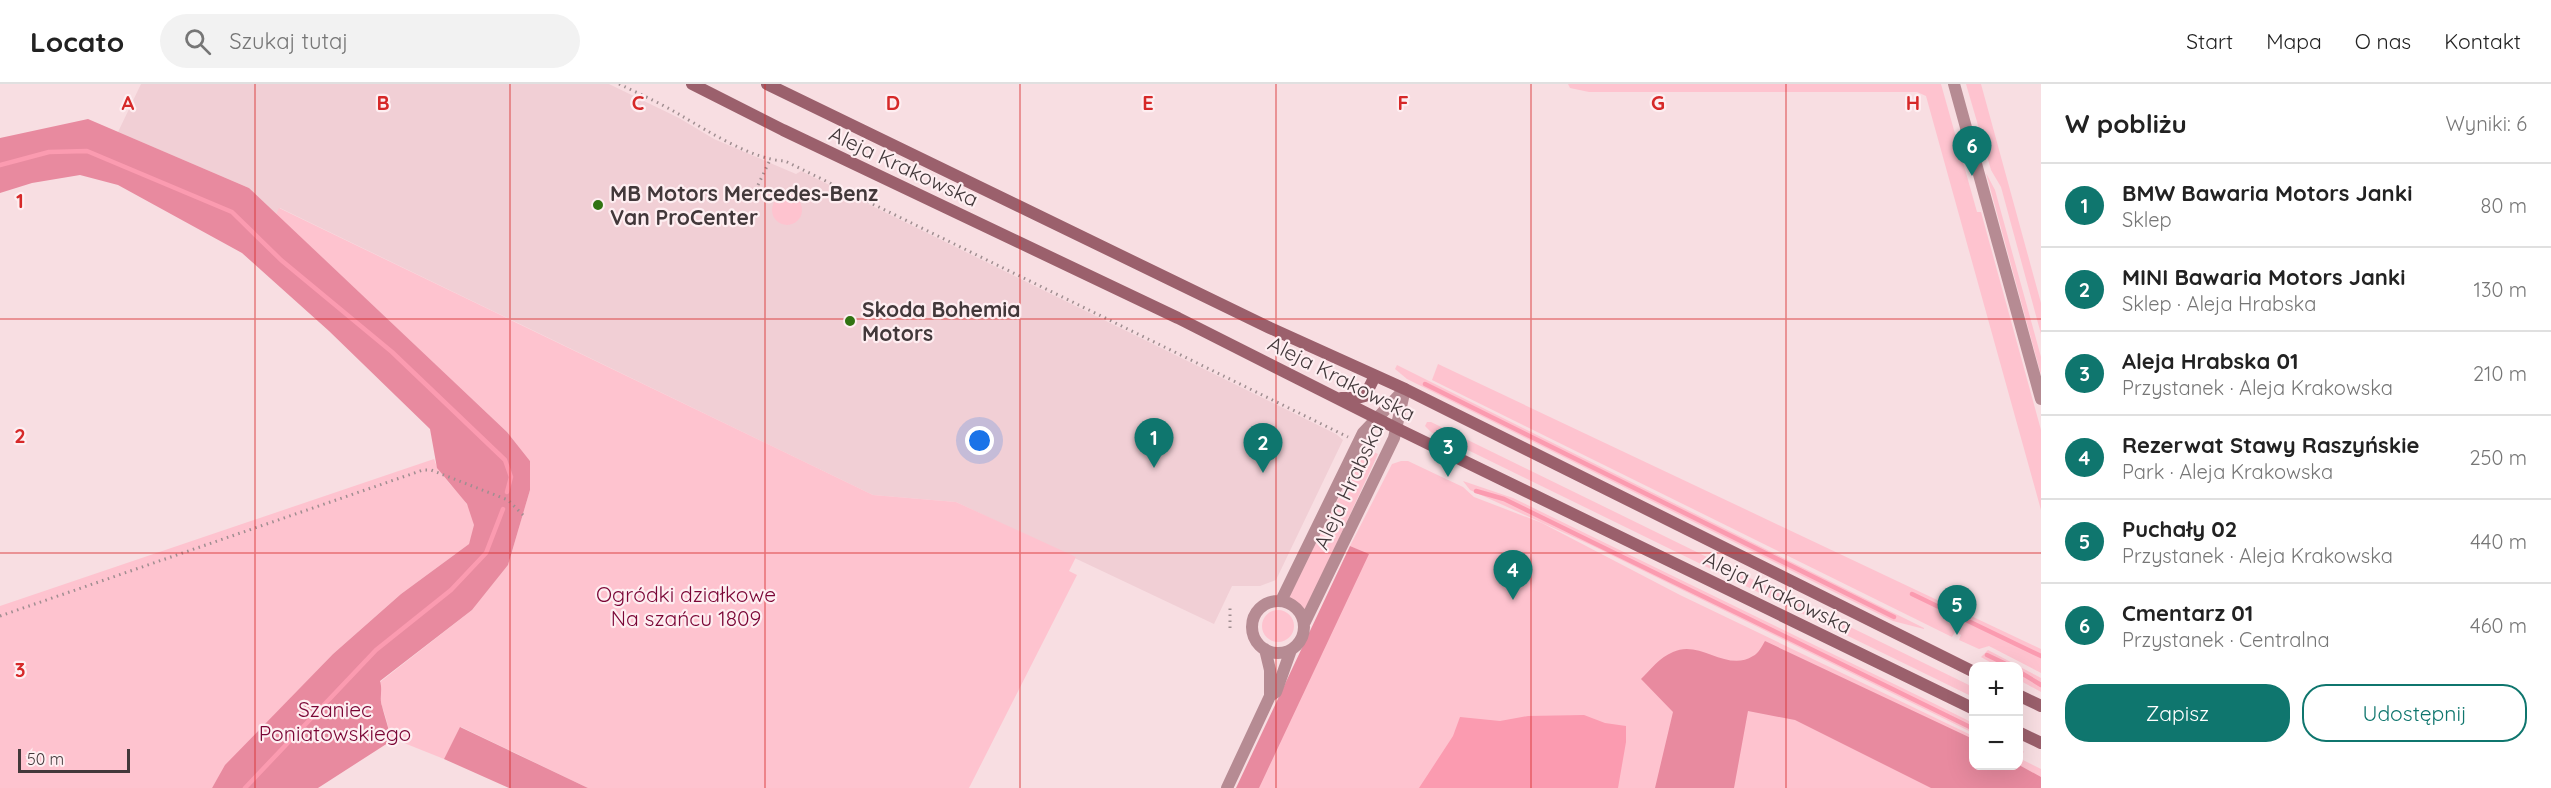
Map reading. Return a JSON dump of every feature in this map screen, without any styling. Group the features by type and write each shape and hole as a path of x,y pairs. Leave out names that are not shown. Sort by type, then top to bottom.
{"main road":[{"name":"Aleja Krakowska","path":"692,84 783,130 1178,318 1377,419 1969,707"},
{"name":"Aleja Krakowska","path":"767,84 788,89 1270,328 1404,389 1969,670"},
{"path":"1337,398 1365,396 1375,376"},
{"path":"2023,697 2041,706"},
{"path":"2023,734 2041,744"}],"street":[{"path":"1954,84 2041,399"},
{"name":"Aleja Hrabska","path":"1281,601 1363,433 1404,389"},
{"name":"Aleja Hrabska","path":"1304,624 1398,429 1404,389"},
{"path":"1227,788 1270,696 1270,670 1265,649 1253,635 1254,616 1263,606 1281,601 1295,608 1304,624 1300,640 1291,650 1276,692 1270,696"},
{"path":"1265,649 1277,653 1291,650"}],"path":[{"path":"619,84 681,115 717,138 770,159 785,161 1352,438"},
{"path":"758,185 770,159"},
{"path":"0,616 423,470 431,470 508,500 523,515"},
{"path":"1230,607 1230,628"}],"shaded area":[{"path":"141,84 609,84 679,118 714,139 796,174 801,171 1336,434 1343,440 1276,580 1260,586 1232,586 1214,624 956,502 873,495 280,208 276,214 249,188 118,132"},
{"path":"1584,715 1605,723 1626,726 1626,742 1618,788 1419,788 1453,736 1460,717 1500,721 1528,716"}],"green space":[{"path":"1568,84 1941,84 1977,212 1981,212 2041,430 2041,510 1926,96 1917,92 1589,92 1570,88"},
{"path":"1966,84 1981,84 2041,303 2041,334 2001,187 1991,170"},
{"name":"Szaniec Poniatowskiego","path":"88,119 249,188 507,432 530,461 530,490 508,565 472,610 380,681 381,703 391,741 318,788 212,788 225,765 333,654 401,594 469,544 474,525 467,504 437,468 430,429 329,331 242,253 118,185 80,175 32,183 0,193 0,138"},
{"path":"1986,173 1995,190 2041,357 2041,375"},
{"path":"787,195 797,200 802,210 797,220 787,225 777,220 772,210 777,200"},
{"name":"Ogródki działkowe Na szańcu 1809","path":"279,208 873,495 956,502 1076,557 1069,571 1077,575 969,788 588,788 461,727 444,759 399,741 391,741 381,703 380,682 472,610 508,565 530,490 530,461 507,432 276,214"},
{"path":"1438,364 2041,649 2041,673 1989,646 1979,649 1959,640 1961,635 1955,632 1952,637 1432,380"},
{"path":"1397,365 1924,629 1893,621 1407,379 1395,369"},
{"path":"1427,422 1431,422 1969,685 1969,695 1431,432 1425,426"},
{"path":"1364,447 1378,454 1306,610 1303,610 1289,597"},
{"path":"434,459 443,476 463,499 472,515 474,527 469,544 401,594 333,654 226,765 212,788 0,788 0,606"},
{"path":"1408,461 1463,487 1474,497 1542,523 1680,595 1969,734 1969,770 2023,770 2023,760 2041,769 2041,788 1246,788 1361,551 1350,546 1392,464"},
{"path":"1463,481 1513,498 1969,721 1969,731 1593,546 1470,490"},
{"path":"1350,546 1369,554 1259,788 1236,788"},
{"path":"1278,610 1290,614 1294,626 1290,638 1278,642 1266,638 1262,626 1266,614"},
{"path":"1765,641 1969,737 1969,770 2023,770 2023,767 2041,777 2041,788 1931,788 1795,720 1748,711 1734,788 1655,788 1673,712 1641,679 1668,654 1683,649 1733,661 1753,656"},
{"path":"1988,650 2011,662 1990,662 1981,657"},
{"path":"2023,668 2041,678 2041,692 2023,682"},
{"path":"460,727 588,788 509,788 444,759"}],"waterway":[{"path":"0,165 49,152 87,151 232,212 281,260 392,352 505,460 511,477 507,492"},
{"path":"1425,384 1894,617"},
{"path":"1476,491 1504,499 1969,727"},
{"path":"245,788 376,650 451,590 486,553 503,509"},
{"path":"1912,594 2041,656"},
{"path":"1987,655 2002,662"},
{"path":"2023,674 2041,685"}],"place":[{"name":"Cmentarz 01","path":"1972,176"},
{"name":"MB Motors Mercedes-Benz Van ProCenter","path":"598,205"},
{"name":"Skoda Bohemia Motors","path":"850,321"},
{"name":"BMW Bawaria Motors Janki","path":"1154,468"},
{"name":"MINI Bawaria Motors Janki","path":"1263,473"},
{"name":"Aleja Hrabska 01","path":"1448,477"},
{"name":"Rezerwat Stawy Raszyńskie","path":"1513,600"},
{"name":"Puchały 02","path":"1957,635"}]}
